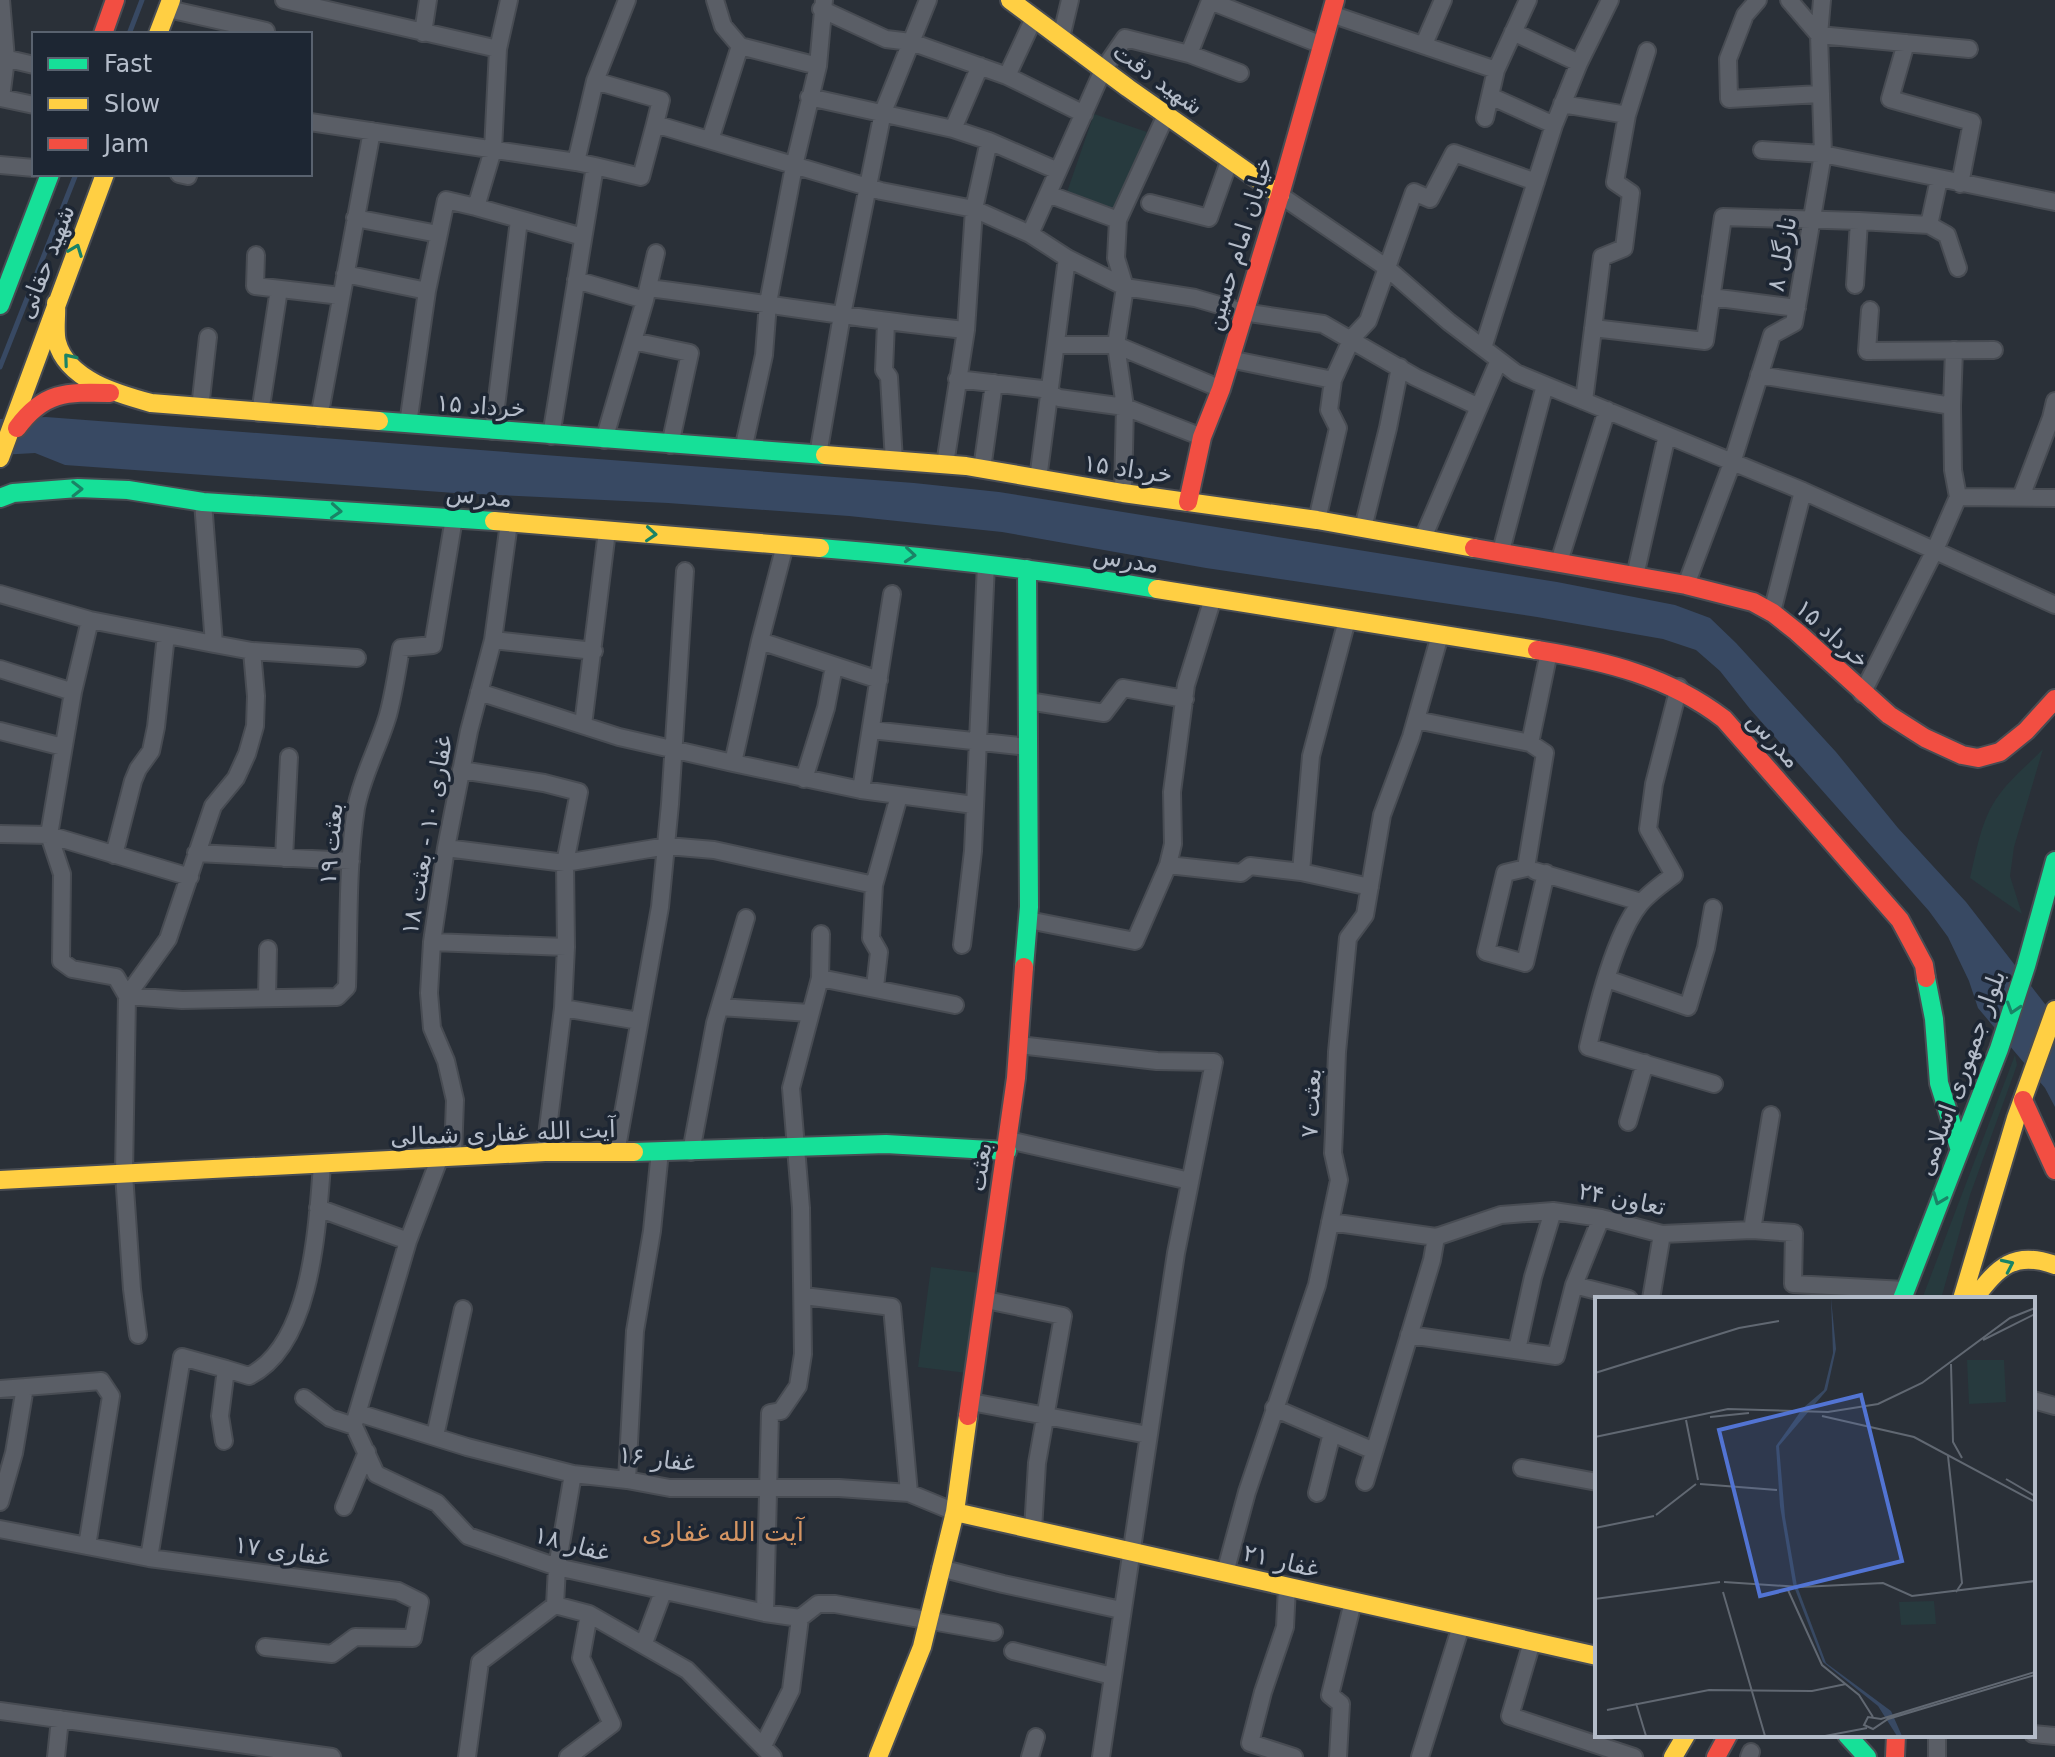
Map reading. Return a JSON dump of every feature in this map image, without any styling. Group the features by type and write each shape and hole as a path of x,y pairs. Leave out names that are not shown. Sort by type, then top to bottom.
{"street":[{"path":"1,0 1,98 32,105"},
{"path":"284,0 321,4 423,33 498,49"},
{"path":"423,33 428,0"},
{"path":"476,207 493,150 498,49 509,0"},
{"path":"576,162 595,81 627,0"},
{"path":"715,0 723,26 740,46 818,66"},
{"path":"818,455 842,315 883,112 928,0"},
{"name":"شهید دقت","path":"1010,0 1280,195"},
{"path":"1061,38 1070,0"},
{"path":"1424,44 1443,0"},
{"path":"1485,118 1496,70 1528,0"},
{"path":"1483,348 1554,125 1579,63 1610,0"},
{"path":"1758,0 1745,15 1728,59 1729,99 1821,94"},
{"path":"1789,0 1819,35 1969,49"},
{"name":"نازگل ۸","path":"1686,585 1732,463 1772,335 1794,323 1823,154 1819,35 1822,0"},
{"path":"103,32 109,1"},
{"path":"1189,54 1210,1 1322,45"},
{"path":"743,450 764,355 768,303 794,166 818,66 822,4 886,39 911,42 1007,76 1084,114"},
{"path":"159,32 170,5 266,31"},
{"path":"1333,7 1496,70"},
{"name":"خیابان امام حسین","path":"1188,502 1202,437 1221,389 1333,7"},
{"path":"1007,76 1034,18"},
{"path":"1513,32 1579,63"},
{"path":"1030,234 1103,70 1125,38 1189,54 1240,73"},
{"path":"1906,43 1890,99 1972,122 1960,184"},
{"path":"710,140 740,46"},
{"path":"1584,401 1602,257 1624,248 1631,193 1615,182 1627,115 1647,51"},
{"path":"3,58 32,65"},
{"path":"953,129 980,66"},
{"path":"312,122 576,162 641,177 661,100 595,81"},
{"path":"1490,96 1554,125"},
{"path":"809,97 953,129 1058,171"},
{"path":"1562,104 1627,115"},
{"path":"1123,493 1125,407 1116,345 1125,287 1116,258 1118,220 1166,115"},
{"path":"655,124 869,188 974,209 1030,234 1067,258 1125,287 1195,298 1243,312 1323,324 1479,407"},
{"path":"319,418 372,131"},
{"path":"945,464 966,330 974,209 989,141"},
{"path":"1762,150 1823,154 2055,202"},
{"path":"1317,520 1338,428 1329,410 1333,380 1352,338 1368,321 1414,192 1430,199 1454,153 1536,182"},
{"path":"1150,203 1209,218 1230,159"},
{"path":"0,165 32,168"},
{"path":"551,436 595,166"},
{"name":"شهید حقانی","path":"0,305 49,176"},
{"name":"شهید حقانی","path":"0,459 26,404 56,303 104,176"},
{"path":"1929,225 1939,179"},
{"path":"1048,194 1118,220"},
{"path":"1280,195 1387,268 1516,373 1803,491 2055,605"},
{"path":"408,424 427,291 446,200 583,237"},
{"path":"1593,328 1705,341 1723,217 1929,225 1947,235 1958,268"},
{"path":"355,218 438,234"},
{"path":"493,431 519,220"},
{"path":"1855,285 1859,221"},
{"path":"604,440 656,253"},
{"path":"256,255 255,286 341,296"},
{"path":"1038,479 1067,258"},
{"path":"345,274 427,291"},
{"path":"576,280 647,294 768,303 886,323 966,330"},
{"path":"260,413 279,289"},
{"path":"1711,297 1797,308"},
{"path":"56,303 57,342 64,356 88,379 116,394"},
{"path":"1870,310 1867,351 1994,350"},
{"path":"886,323 884,370 889,377 894,461"},
{"path":"200,408 208,337"},
{"path":"633,341 690,353 670,445"},
{"path":"1056,345 1116,345 1221,389"},
{"path":"1862,694 1934,552 1958,497 1953,470 1954,350"},
{"path":"1229,359 1333,380"},
{"path":"1423,538 1499,360"},
{"path":"1363,528 1400,367"},
{"path":"1759,375 1952,406"},
{"path":"957,379 1042,389 1059,398 1125,407 1202,437"},
{"path":"982,469 994,383"},
{"path":"1501,551 1545,385"},
{"path":"26,404 55,394 116,394"},
{"name":"۱۵ خرداد","path":"116,394 151,403 200,408 945,464 1317,520 1686,585 1735,596 1772,612 1821,653 1862,694 1950,753 1968,758 1990,757 2003,750 2034,724 2054,701"},
{"path":"2021,497 2053,418 2055,401"},
{"path":"1559,562 1607,410"},
{"path":"1635,576 1667,435"},
{"name":"مدرس","path":"0,498 13,493 78,488 128,490 203,502 454,518 986,564 1617,665 1679,687 1699,698 1724,719 1900,920 1924,965 1934,1019 1939,1083 1959,1147"},
{"path":"1772,612 1803,491"},
{"path":"1958,497 2055,498"},
{"path":"203,502 214,644"},
{"name":"بعثت ۱۹","path":"127,996 182,1000 337,997 347,987 356,809 363,780 372,764 389,711 401,648 433,645 454,518"},
{"name":"غفاری ۱۰ - بعثت ۱۸","path":"356,1420 408,1241 446,1157 455,1100 446,1061 432,1028 429,993 432,942 461,770 493,640 509,523"},
{"path":"583,725 607,531"},
{"path":"733,763 785,545"},
{"path":"962,945 971,882 986,564"},
{"name":"بعثت","path":"878,1757 922,1647 955,1512 1008,1146 1028,920 1027,569"},
{"path":"616,1153 660,907 667,846 685,571"},
{"path":"0,594 90,620 252,651 357,658"},
{"path":"861,790 892,594"},
{"path":"1028,920 1135,941 1168,865 1173,844 1172,792 1186,685 1213,598"},
{"path":"90,620 73,692 49,835 62,874 61,961 72,969 116,977 127,996 124,1174 138,1335"},
{"path":"1301,872 1311,756 1347,620"},
{"path":"114,855 133,781 151,751 166,635"},
{"name":"بعثت ۷","path":"1225,1573 1247,1492 1317,1285 1339,1180 1333,1153 1337,1052 1348,938 1365,915 1382,815 1416,720 1440,635"},
{"path":"493,640 594,651"},
{"path":"760,641 879,680"},
{"path":"127,996 168,939 213,806 236,778 247,754 255,726 252,651"},
{"path":"1530,743 1549,652"},
{"path":"804,779 826,708 834,666"},
{"path":"0,669 73,692"},
{"path":"1679,687 1654,784 1648,829 1674,875 1641,902 1626,923 1588,1047 1714,1084"},
{"path":"1028,701 1104,713 1123,688 1185,699"},
{"path":"479,692 619,737 861,790 974,805"},
{"path":"1416,720 1530,743 1545,753 1526,868"},
{"path":"871,730 1028,747"},
{"path":"0,731 63,747"},
{"path":"284,858 289,757"},
{"path":"461,770 544,783 579,792 565,863 563,1008 545,1152"},
{"path":"875,987 879,952 871,938 874,885 899,796"},
{"path":"0,834 49,835 190,877"},
{"path":"446,848 565,863 667,846 714,850 874,885"},
{"path":"196,853 351,861"},
{"name":"بلوار جمهوری اسلامی","path":"1903,1294 1999,1049 2055,861"},
{"path":"1168,865 1241,873 1250,866 1301,872 1370,887"},
{"path":"1546,873 1525,963 1486,952 1505,873 1526,868 1546,873 1641,902"},
{"path":"1607,979 1688,1007 1706,948 1713,908"},
{"path":"691,1152 707,1061 746,918"},
{"path":"765,1613 770,1413 781,1411 798,1386 803,1354 804,1296 791,1088 820,978 821,934"},
{"path":"432,942 566,947"},
{"path":"267,997 268,949"},
{"path":"820,978 955,1005"},
{"path":"720,1007 809,1013"},
{"path":"563,1008 639,1021"},
{"path":"1963,1297 2023,1100 2055,1010"},
{"path":"1019,1045 1157,1061 1214,1062 1190,1181 1148,1435 1101,1757"},
{"path":"1628,1122 1645,1063"},
{"path":"2023,1100 2055,1170"},
{"path":"1752,1230 1771,1115"},
{"name":"آیت الله غفاری شمالی","path":"0,1180 545,1152 691,1152 886,1144 1008,1146"},
{"path":"1008,1146 1190,1181"},
{"path":"627,1480 635,1331 652,1231 660,1151"},
{"path":"0,1529 149,1558 182,1357 249,1376 264,1368 295,1325 302,1307 322,1165"},
{"path":"318,1208 408,1241"},
{"path":"1517,1350 1533,1277 1553,1211"},
{"name":"تعاون ۲۴","path":"1330,1222 1436,1237 1501,1215 1553,1211 1601,1218 1662,1234 1752,1230 1794,1233 1790,1291 1903,1294"},
{"path":"1409,1335 1556,1356 1574,1285 1601,1218"},
{"path":"1651,1297 1662,1234"},
{"path":"1365,1482 1436,1237"},
{"path":"1976,1297 2005,1264 2024,1258 2055,1265"},
{"path":"1574,1285 1621,1297"},
{"path":"804,1296 892,1307 909,1493"},
{"path":"986,1300 1063,1316 1037,1463 1033,1530"},
{"path":"435,1436 463,1309"},
{"path":"224,1441 220,1416 226,1369"},
{"path":"0,1389 101,1381 111,1396 87,1546"},
{"path":"0,1502 14,1453 25,1387"},
{"path":"304,1398 330,1418 356,1420"},
{"path":"2035,1401 2055,1406"},
{"path":"971,1402 1148,1435"},
{"path":"1274,1408 1374,1451"},
{"name":"غفار ۱۶","path":"356,1420 395,1426 573,1474 670,1488 839,1488 909,1493 955,1512"},
{"name":"غفار ۱۸","path":"356,1420 376,1474 437,1503 468,1536 557,1567 765,1613 800,1618 818,1604 835,1604 994,1632"},
{"path":"1317,1493 1332,1433"},
{"path":"344,1507 367,1452"},
{"path":"1522,1468 1595,1482"},
{"path":"467,1757 480,1662 555,1605 557,1567 573,1474"},
{"name":"غفار ۲۱","path":"955,1512 1595,1656"},
{"name":"غفاری ۱۷","path":"149,1558 398,1591 420,1602 413,1638 355,1637 332,1654 265,1647"},
{"path":"940,1568 1121,1610"},
{"path":"1287,1587 1285,1627 1250,1743 1294,1757"},
{"path":"644,1643 663,1592"},
{"path":"1338,1757 1341,1704 1330,1695 1353,1602"},
{"path":"555,1605 589,1614 687,1670 768,1752 791,1690 800,1618"},
{"path":"568,1757 612,1724 581,1658 589,1614"},
{"path":"1420,1757 1461,1626"},
{"path":"1532,1642 1510,1716 1634,1757"},
{"path":"1013,1651 1112,1676"},
{"path":"0,1711 332,1757"},
{"path":"56,1757 60,1719"},
{"path":"2035,1734 2055,1736"},
{"path":"1030,1757 1036,1737"},
{"path":"1673,1757 1685,1737"},
{"path":"1716,1757 1727,1737"},
{"path":"1849,1737 1867,1757"},
{"path":"1895,1757 1896,1737"}],"green space":[{"path":"1094,114 1147,132 1119,210 1067,192"},
{"path":"2043,749 2014,847 2010,876 2022,914 1970,878 1980,835 1993,804"},
{"path":"2015,1055 2017,1065 1970,1195 1942,1297 1923,1297"},
{"path":"931,1267 979,1273 967,1373 918,1367"}],"water":[{"path":"46,417 999,492 1557,582 1675,605 1710,618 1736,643 1966,902 2055,1017 2055,1107 2045,1088 1978,1008 1948,937 1929,911 1720,671 1696,650 1663,639 1537,617 1206,568 1002,532 849,516 668,503 455,493 65,465 35,453 0,455 0,419"}],"waterway":[{"path":"130,32 142,0"},
{"path":"0,367 75,176"}],"traffic: fast":[{"path":"0,305 49,176"},
{"path":"379,421 825,455"},
{"path":"0,498 13,493 78,488 128,490 203,502 494,521"},
{"path":"820,548 989,565 1157,589"},
{"path":"1024,967 1029,907 1027,569"},
{"path":"1903,1297 1999,1049 2055,861"},
{"path":"1926,978 1934,1019 1939,1083 1959,1147"},
{"path":"634,1152 886,1144 1007,1151"},
{"path":"1849,1737 1867,1757"}],"traffic: slow":[{"path":"159,32 171,0"},
{"path":"1010,0 1280,195"},
{"path":"0,458 104,176"},
{"path":"56,303 56,337 63,355 82,376 109,390 151,403 379,421"},
{"path":"825,455 966,466 1123,493 1317,520 1474,548"},
{"path":"494,521 820,548"},
{"path":"1157,589 1537,650"},
{"path":"1963,1297 2016,1118 2055,1010"},
{"path":"0,1180 545,1152 634,1152"},
{"path":"1976,1297 2008,1264 2028,1259 2055,1265"},
{"path":"878,1757 922,1647 955,1512 968,1416"},
{"path":"955,1512 1595,1656"},
{"path":"1673,1757 1685,1737"}],"traffic: jam":[{"path":"104,32 115,0"},
{"path":"1188,502 1202,437 1221,389 1335,0"},
{"path":"17,428 47,400 69,394 110,393"},
{"path":"1474,548 1686,585 1753,602 1797,632 1889,715 1925,738 1962,755 1978,758 2000,752 2026,731 2055,699"},
{"path":"1537,650 1635,672 1681,692 1724,719 1900,920 1924,965 1926,978"},
{"path":"968,1416 1016,1078 1024,967"},
{"path":"2023,1100 2055,1170"},
{"path":"1716,1757 1727,1737"},
{"path":"1895,1757 1896,1737"}],"district":[{"name":"آیت الله غفاری","path":"723,1532"}]}
